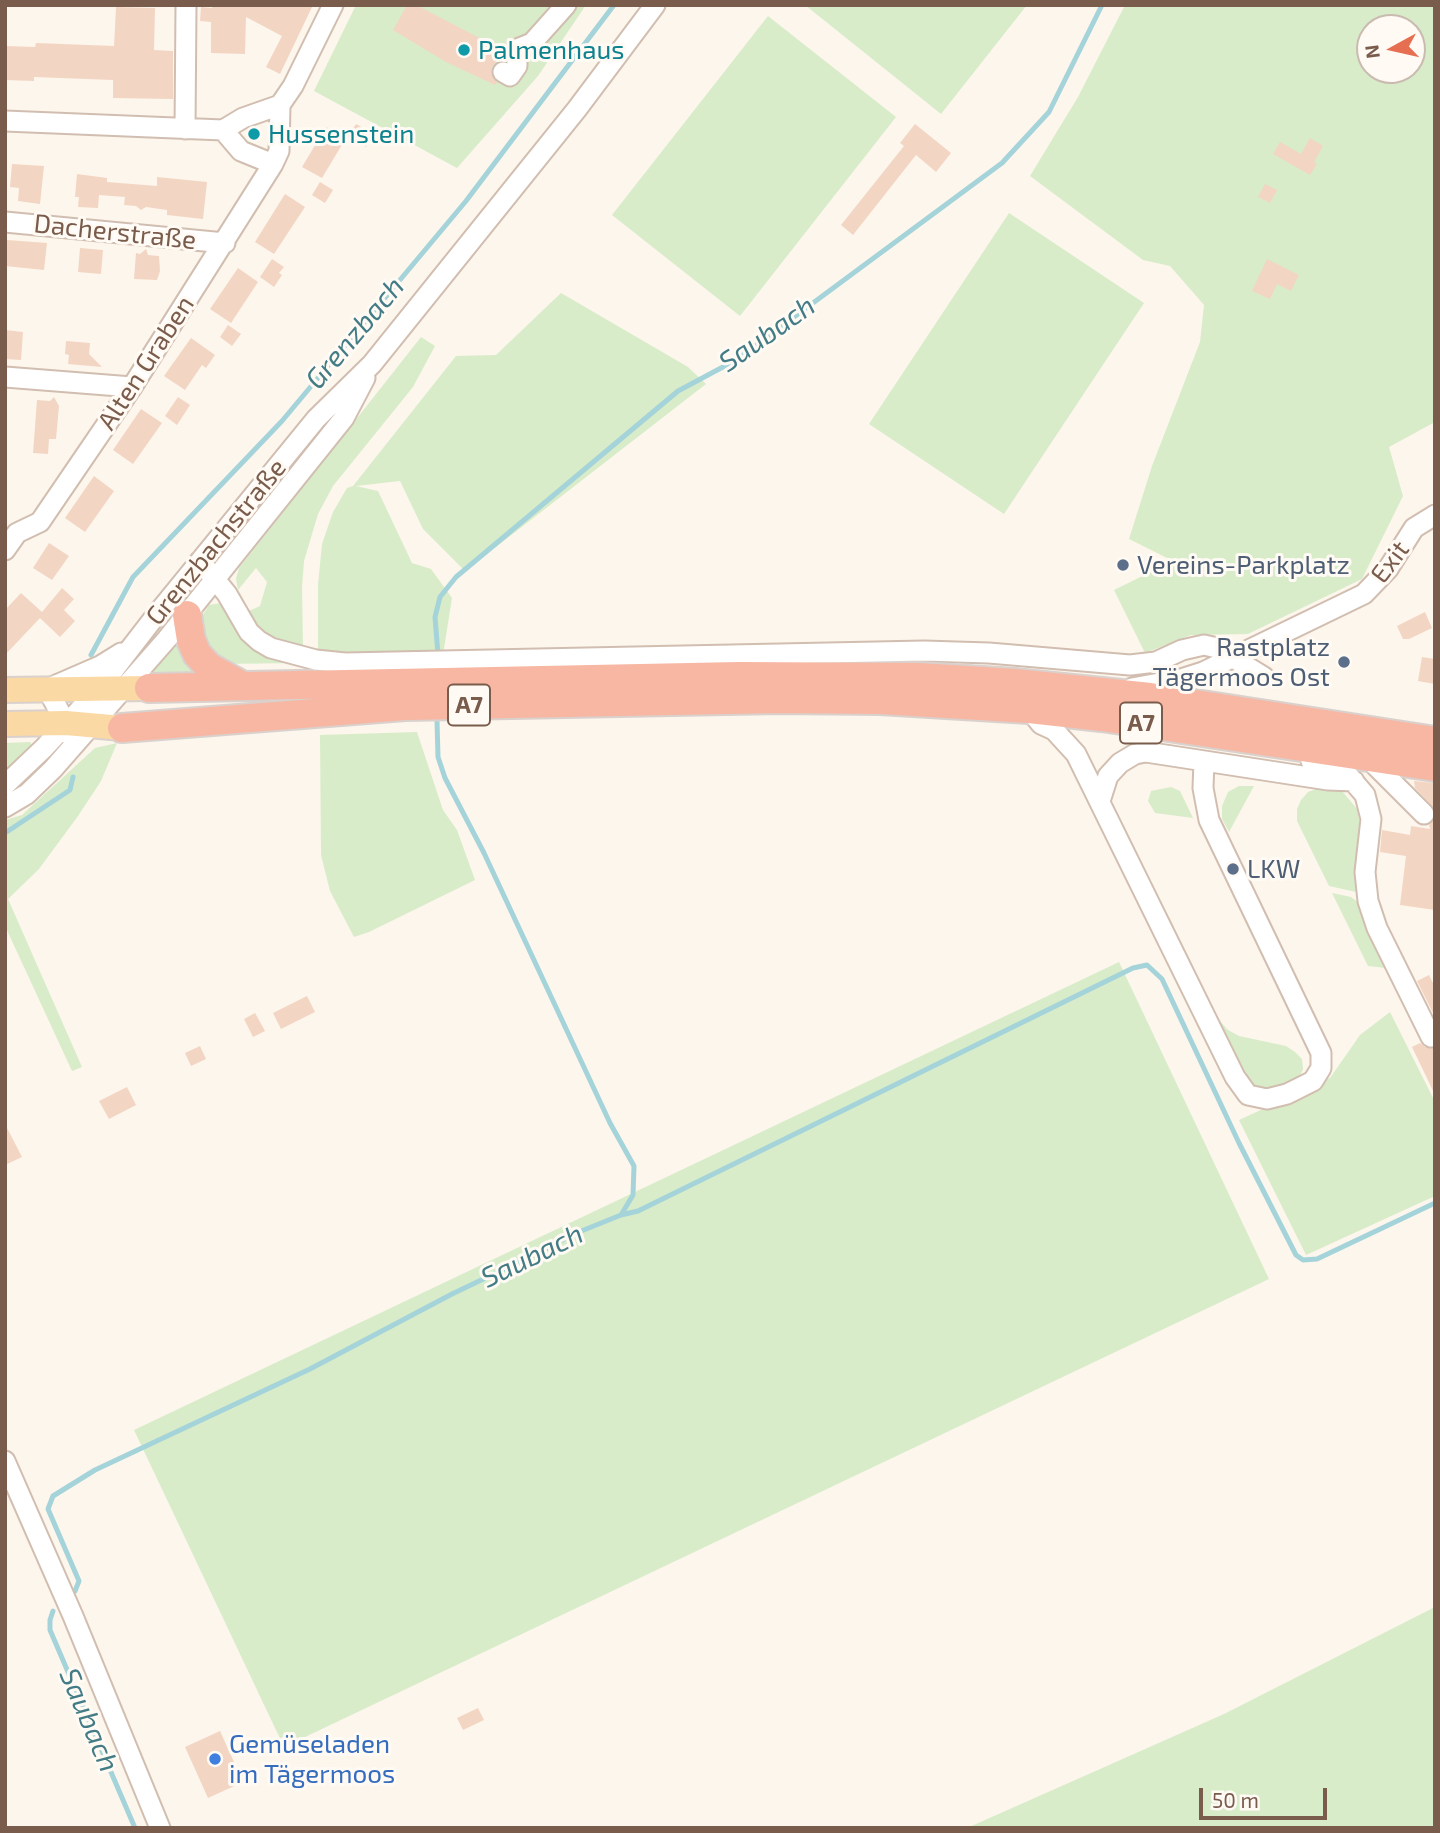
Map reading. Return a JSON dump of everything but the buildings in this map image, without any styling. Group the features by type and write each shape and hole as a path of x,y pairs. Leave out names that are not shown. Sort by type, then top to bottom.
{"highway":[{"path":"187,615 191,640 200,659 243,686"},
{"name":"A7","path":"136,688 839,675 966,679 1108,692 1435,741"},
{"name":"A7","path":"96,715 816,698 933,702 1029,709 1253,739 1360,769 1435,767"}],"main road":[{"path":"5,724 96,715 136,688"},
{"path":"5,690 47,689 96,715"}],"street":[{"path":"5,121 223,130 243,118 280,105 293,86 333,5"},
{"path":"503,72 510,76 517,66 517,49 532,43 566,5"},
{"name":"Grenzbachstraße","path":"96,715 136,640 316,419 372,364 560,130 655,5"},
{"path":"185,129 186,6"},
{"name":"Alten Graben","path":"5,550 17,533 40,522 225,243 279,151 280,105"},
{"path":"223,130 241,151 273,164"},
{"name":"Dacherstraße","path":"5,222 225,243"},
{"name":"Grenzbachstraße","path":"136,688 187,615 344,418 372,364"},
{"path":"5,377 132,387"},
{"name":"Exit","path":"1108,692 1181,679 1232,658 1364,594 1388,569 1414,528 1435,515"},
{"path":"200,561 227,594 249,632 258,641 271,648 316,660 345,663 943,651 1130,665 1156,662 1182,650 1205,645 1217,648 1264,677"},
{"path":"47,689 100,666 136,640"},
{"path":"47,689 96,715"},
{"path":"1029,709 1041,724 1054,730 1072,748 1234,1077 1248,1095 1267,1099 1287,1094 1313,1081 1321,1068 1321,1053 1209,820 1203,788 1205,761"},
{"path":"5,807 27,794 63,759 96,715"},
{"path":"5,785 35,758 96,715"},
{"path":"1100,801 1108,776 1120,763 1146,752 1328,780 1360,769"},
{"path":"1360,769 1424,814"},
{"path":"1360,769 1370,810 1365,872 1368,901 1377,928 1431,1037"},
{"path":"5,1461 73,1616 160,1828"}],"green space":[{"path":"356,5 586,5 538,76 457,168 314,91"},
{"path":"805,5 1027,5 941,114"},
{"path":"1125,5 1435,5 1435,422 1389,447 1403,496 1362,579 1248,634 1191,635 1145,653 1114,590 1173,561 1129,539 1152,466 1200,342 1204,305 1170,266 1143,260 1030,176 1078,97"},
{"path":"768,16 896,117 740,316 612,215"},
{"path":"1009,213 1144,303 1004,514 869,424"},
{"path":"561,293 688,367 706,384 465,571 423,529 400,481 356,486 378,491 412,563 431,569 452,598 443,655 349,656 318,652 318,585 322,544 333,512 347,488 353,486 456,356 496,355"},
{"path":"421,337 435,346 413,387 333,486 318,514 304,561 303,647 274,641 258,628 249,611 260,606 267,582 256,568 238,590 236,579 239,568"},
{"path":"221,603 239,637 267,654 296,663 221,664 202,646 197,624 209,605"},
{"path":"181,637 205,674 149,677"},
{"path":"417,732 443,810 457,830 475,880 354,937 330,891 321,855 320,735"},
{"path":"30,742 35,749 5,776 5,743"},
{"path":"117,743 101,781 78,816 39,869 8,899 82,1067 72,1071 5,926 5,820 22,815 95,748"},
{"path":"1239,786 1254,786 1229,832 1222,819 1222,806 1228,792"},
{"path":"1171,787 1180,791 1193,818 1155,813 1148,801 1151,791"},
{"path":"1321,787 1342,791 1357,809 1360,824 1355,869 1356,892 1329,886 1297,821 1297,809 1301,800 1308,792"},
{"path":"1332,893 1351,897 1359,903 1367,931 1386,968 1368,966"},
{"path":"1169,917 1219,1020 1228,1030 1239,1036 1286,1046 1295,1052 1302,1059 1303,1069 1299,1078 1273,1091 1247,1084 1165,920"},
{"path":"1119,962 1269,1279 284,1747 134,1430"},
{"path":"1390,1012 1435,1102 1435,1196 1306,1255 1239,1120 1330,1078 1360,1035"},
{"path":"1435,1607 1435,1828 967,1828 1224,1714"}],"waterway":[{"name":"Grenzbach","path":"91,655 133,577 282,421 466,201 614,5"},
{"name":"Saubach","path":"438,655 435,617 440,597 456,577 678,391 736,360 1002,163 1049,112 1102,5"},
{"name":"Saubach","path":"437,721 438,757 445,778 484,853 610,1123 634,1166 633,1195 621,1215"},
{"name":"Grenzbach","path":"5,833 70,790 73,777"},
{"path":"75,1591 79,1581 48,1509 53,1496 95,1470 310,1369 569,1236 638,1211 1133,968 1147,965 1162,979 1239,1143 1296,1255 1303,1260 1317,1259 1435,1203"},
{"name":"Saubach","path":"53,1611 50,1630 135,1828"}],"place":[{"name":"Palmenhaus","path":"464,50"},
{"name":"Hussenstein","path":"254,134"},
{"name":"Vereins-Parkplatz","path":"1123,565"},
{"name":"Rastplatz Tägermoos Ost","path":"1344,662"},
{"name":"LKW","path":"1233,869"},
{"name":"Gemüseladen im Tägermoos","path":"215,1759"}]}
